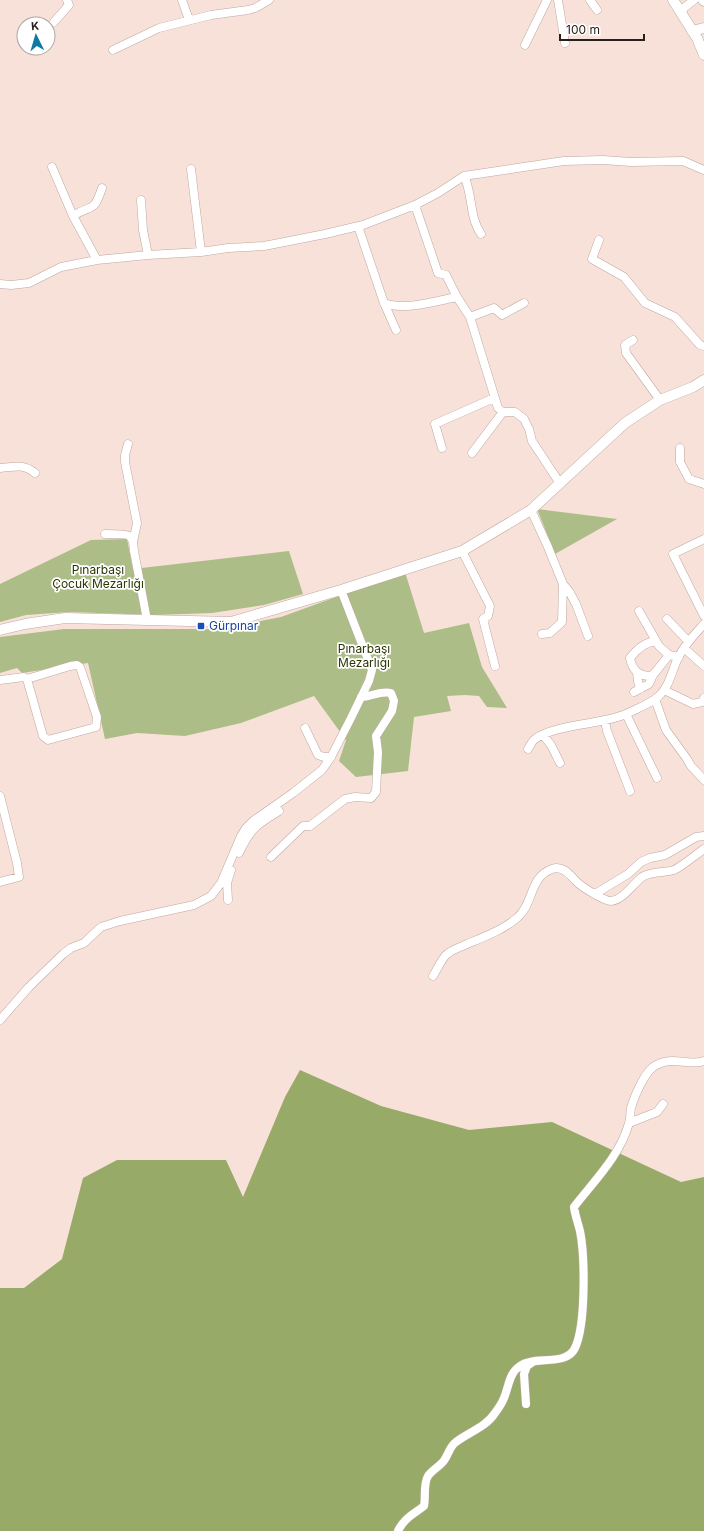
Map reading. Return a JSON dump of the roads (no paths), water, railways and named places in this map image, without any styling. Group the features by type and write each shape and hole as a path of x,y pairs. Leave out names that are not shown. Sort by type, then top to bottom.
{"main road":[{"path":"673,0 698,34 704,55"},
{"path":"698,34 704,28"},
{"path":"0,630 25,624 65,618 232,622 341,590 462,551 531,510 559,482 625,423 660,400 694,387 704,380"}],"street":[{"path":"56,20 69,5 68,0"},
{"path":"182,0 189,20"},
{"path":"113,50 159,28 189,20 248,10 255,8 269,0"},
{"path":"525,45 547,0"},
{"path":"558,0 565,43"},
{"path":"590,0 597,10"},
{"path":"681,12 694,0"},
{"path":"0,284 11,285 29,283 61,267 97,260 264,246 325,234 358,226 415,205 438,193 464,176 564,162 587,161 683,161 704,170"},
{"path":"52,167 73,216 97,260"},
{"path":"191,169 201,252"},
{"path":"464,176 468,186 474,218 481,234"},
{"path":"73,216 79,212 94,207 102,188"},
{"path":"141,200 143,230 148,255"},
{"path":"415,205 438,273 446,275 457,297 470,317 498,408 503,412 515,412 524,419 529,429 532,441 559,482"},
{"path":"358,226 384,303 396,330"},
{"path":"599,240 592,259 624,277 645,303 675,317 700,345 704,346"},
{"path":"384,303 398,306 423,304 457,297"},
{"path":"470,317 494,308 502,315 524,303"},
{"path":"634,340 625,345 626,353 660,400"},
{"path":"442,448 434,424 494,398"},
{"path":"472,453 503,412"},
{"path":"128,444 125,462 138,523 133,542"},
{"path":"680,448 680,462 689,479 704,484"},
{"path":"0,468 21,466 28,467 35,473"},
{"path":"531,510 548,547 562,584 562,622 550,633 542,634"},
{"path":"104,534 126,534 130,536 133,542 147,620"},
{"path":"704,539 673,554 704,616"},
{"path":"462,551 490,606 488,616 482,619 495,666"},
{"path":"562,584 569,591 588,636"},
{"path":"0,1020 29,987 63,954 71,948 84,943 101,927 120,921 194,905 211,896 221,883 241,836 246,828 253,821 293,793 322,770 331,757 369,681 372,670 341,590"},
{"path":"639,611 659,646 670,655 679,657"},
{"path":"667,619 704,666"},
{"path":"528,750 534,740 543,735 605,721 626,714 655,699 664,690 686,645 704,624"},
{"path":"652,675 647,676 638,673 631,664 630,658 642,646 656,641"},
{"path":"638,673 637,691 649,684 652,675 670,655"},
{"path":"0,680 24,677 27,679 77,665 80,668 98,717 96,727 48,740 43,736 27,679"},
{"path":"664,690 693,704 702,702 704,698"},
{"path":"271,857 303,826 310,826 345,799 371,798 376,792 378,752 376,736 392,711 394,701 391,693 385,691 368,697 361,697"},
{"path":"655,699 666,730 688,759 691,766 704,780"},
{"path":"626,714 657,778"},
{"path":"605,721 607,731 630,791"},
{"path":"305,728 318,755 331,757"},
{"path":"543,735 551,745 560,763"},
{"path":"0,796 17,863 19,877 0,882"},
{"path":"228,900 227,882 246,838 250,832 262,822 279,811"},
{"path":"595,894 628,874 641,862 665,854 696,837 704,836"},
{"path":"433,976 446,955 516,919 525,911 529,902 532,887 545,873 552,869 559,868 567,872 578,883 608,901 619,898 643,876 652,873 674,870 704,849"},
{"path":"398,1531 401,1524 408,1517 424,1506 427,1477 446,1459 448,1451 455,1443 490,1420 504,1398 514,1370 521,1364 536,1361 555,1360 567,1356 574,1350 578,1340 582,1317 583,1252 580,1230 574,1207 609,1164 619,1147 629,1123 631,1108 642,1083 653,1068 668,1061 704,1061"},
{"path":"629,1123 657,1112 663,1104"},
{"path":"526,1404 524,1374 528,1366 536,1361"}],"place":[{"name":"Gürpınar","path":"201,626"}],"park label":[{"name":"Pınarbaşı Çocuk Mezarlığı","path":"98,577"},
{"name":"Pınarbaşı Mezarlığı","path":"364,656"}]}
